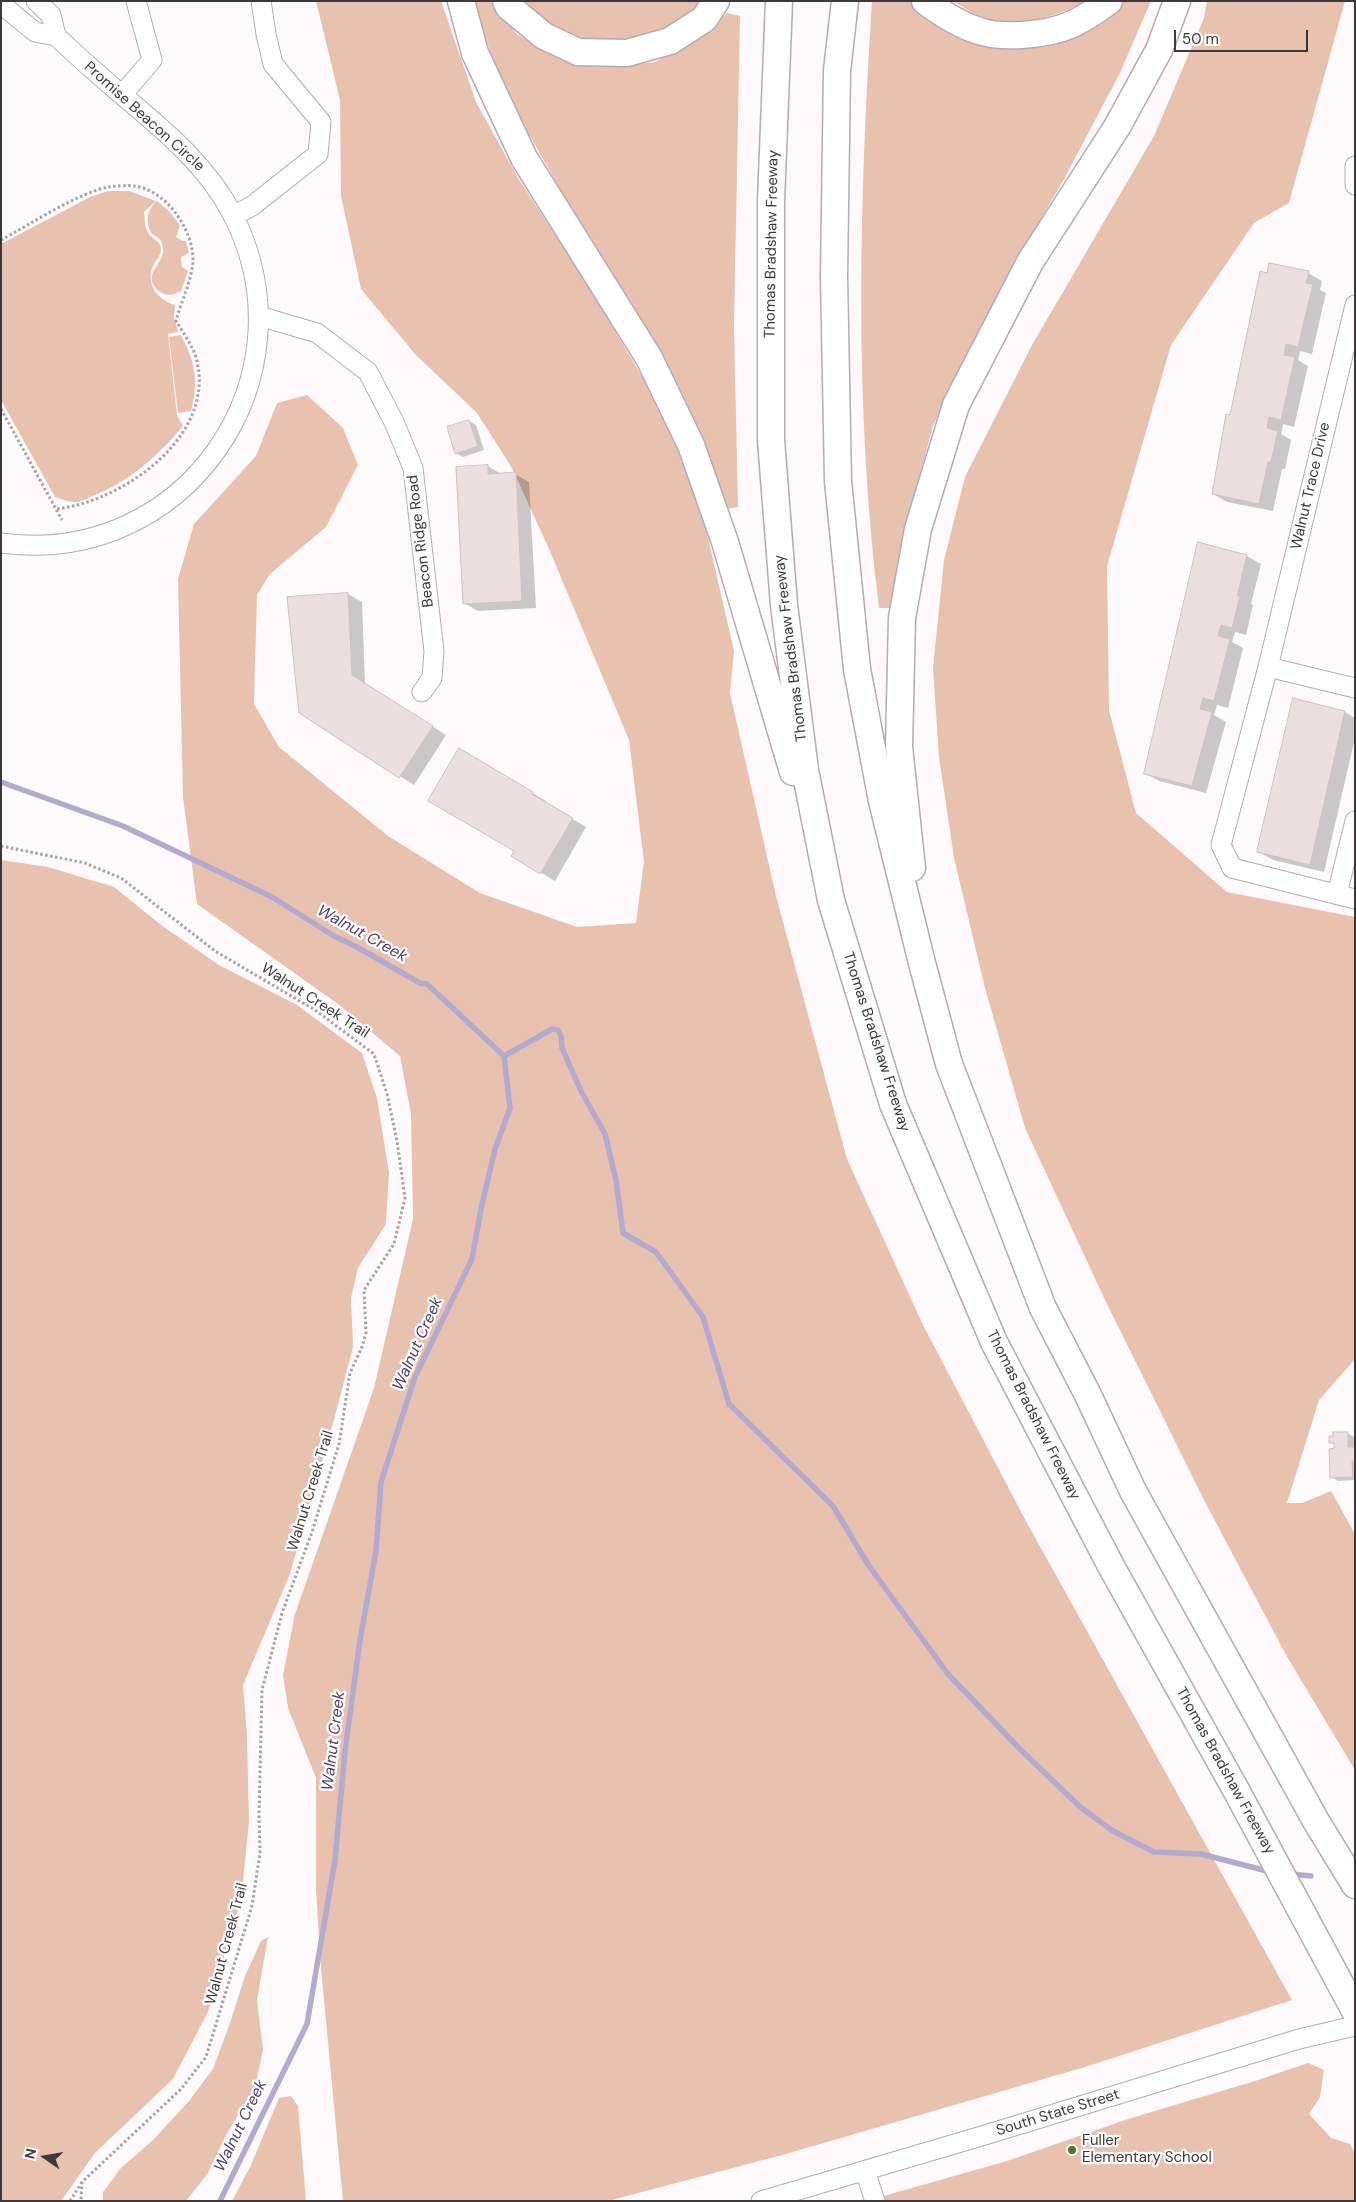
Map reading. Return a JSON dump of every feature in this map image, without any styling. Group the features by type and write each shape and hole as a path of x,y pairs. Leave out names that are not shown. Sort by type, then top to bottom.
{"highway":[{"path":"461,1 475,53 524,158 649,358 691,445 725,542 830,900"},
{"path":"506,1 509,7 544,36 578,52 627,54 670,41 704,18 716,1"},
{"name":"Thomas Bradshaw Freeway","path":"780,1 771,201 771,440 784,605 805,770 830,900 893,1104 994,1342 1111,1566 1236,1790 1355,2011"},
{"path":"845,1 837,81 834,276 838,481 857,669 882,801 949,1064 1043,1308 1087,1393 1133,1492 1316,1822 1355,1885"},
{"path":"925,1 952,19 979,32 1008,36 1068,26 1090,15 1109,1"},
{"path":"922,963 899,747 902,618 918,529 956,405 1030,262 1122,118 1159,50 1177,1"}],"street":[{"path":"36,1 51,15 56,36"},
{"path":"122,95 152,60 136,1"},
{"path":"233,216 252,206 318,154 321,122 273,64 261,1"},
{"name":"Promise Beacon Circle","path":"1,4 35,32 56,36 163,130 207,174 233,216 253,268 259,316 256,358 245,397 226,439 200,474 164,504 131,523 100,535 60,544 29,546 1,543"},
{"path":"1355,166 1355,185"},
{"name":"Walnut Trace Drive","path":"1346,896 1232,868 1221,845 1268,668 1355,305"},
{"name":"Beacon Ridge Road","path":"259,316 317,333 368,372 394,422 412,468 434,651 432,678 422,692"},
{"path":"1268,668 1355,688"},
{"path":"1346,896 1355,821"},
{"name":"South State Street","path":"761,2201 1299,2039 1355,2026"},
{"path":"865,2170 875,2201"}],"path":[{"path":"1,240 86,194 108,187 135,186 158,195 177,215 189,240 193,261 176,321 188,340 198,365 199,394 191,419 177,440 146,472 116,491 76,507 56,509"},
{"path":"1,409 62,520"},
{"name":"Walnut Creek Trail","path":"1,846 85,863 121,878 215,951 315,1010 374,1054 387,1094 397,1141 405,1198 394,1244 364,1290 366,1333 350,1373 339,1444 312,1532 282,1613 262,1690 260,1853 252,1906 206,2057 181,2089 82,2182 70,2201"},
{"path":"81,2201 82,2182"}],"shaded area":[{"path":"316,1 441,1 476,102 518,178 584,279 668,420 703,516 734,651 730,693 776,896 847,1159 923,1325 1027,1523 1292,2000 1085,2067 786,2154 608,2201 343,2201 321,1968 316,1890 316,1778 288,1708 283,1675 295,1614 374,1388 413,1219 411,1114 400,1056 338,1004 197,904 183,797 178,579 194,524 256,456 277,403 307,395 343,428 358,465 326,527 270,574 257,595 254,704 279,747 388,836 480,893 577,927 636,923 644,862 629,740 549,549 512,468 477,413 415,354 361,289 341,196 340,100"},
{"path":"474,1 491,1 517,34 546,52 584,64 613,67 655,62 703,36 727,13 740,16 734,327 738,507 725,509 603,264 507,96 479,21"},
{"path":"518,1 703,1 683,20 656,34 622,45 564,37"},
{"path":"872,1 909,1 924,14 985,42 1121,1 1151,1 1120,73 1063,181 1011,270 970,347 933,426 909,515 893,608 879,608 871,532 862,381 861,305 864,153"},
{"path":"952,1 1086,1 1051,16 1012,23 987,19"},
{"path":"1207,1 1345,1 1289,203 1254,223 1171,345 1107,566 1109,710 1136,813 1227,892 1355,917 1355,1359 1319,1400 1287,1503 1302,1503 1331,1491 1355,1534 1355,1770 1286,1655 1205,1502 1105,1300 1025,1128 985,988 954,858 939,757 933,668 944,560 965,477 1032,345 1154,136 1204,18"},
{"path":"108,191 129,191 156,201 144,212 147,232 160,244 161,249 153,266 151,279 158,295 175,305 174,317 178,332 168,334 177,415 183,426 154,457 132,474 108,489 72,502 55,497 1,400 1,244 90,197"},
{"path":"157,201 170,212 180,225 176,237 186,241 189,253 181,257 182,267 188,271 181,291 170,295 159,291 154,286 152,280 152,275 163,252 161,240 151,233 148,224 149,212"},
{"path":"181,335 190,354 195,390 191,411 178,413 169,337"},
{"path":"1,860 48,867 114,887 161,925 219,965 297,1005 362,1053 377,1098 389,1173 386,1224 358,1268 351,1298 353,1347 290,1574 243,1685 247,1736 249,1822 241,1900 208,2012 173,2079 95,2153 61,2201 1,2201"},
{"path":"268,1937 257,2000 263,2050 255,2087 226,2135 208,2173 186,2201 103,2201 103,2192 121,2168 153,2140 189,2101 213,2069 245,1976 261,1941"},
{"path":"1308,2063 1324,2070 1320,2097 1309,2114 1331,2138 1350,2144 1355,2154 1355,2201 866,2201 1007,2161 1128,2119"},
{"path":"291,2096 298,2106 306,2201 232,2201 251,2165 279,2098"}],"building":[{"path":"1269,263 1309,271 1306,283 1313,284 1298,347 1286,344 1284,355 1295,357 1281,420 1269,417 1267,428 1278,431 1271,462 1268,462 1259,504 1212,494 1226,414 1230,415 1260,271 1267,273"},
{"path":"469,420 478,446 455,454 447,427"},
{"path":"488,465 488,474 516,472 522,601 463,604 456,467"},
{"path":"1198,542 1247,555 1237,596 1240,596 1232,628 1221,625 1218,636 1230,639 1214,701 1203,698 1200,709 1212,712 1192,786 1144,774"},
{"path":"348,593 352,675 433,726 399,778 299,713 287,597"},
{"path":"1293,698 1345,711 1310,865 1257,852"},
{"path":"459,748 573,818 540,874 511,856 514,851 428,801"},
{"path":"1333,1432 1348,1432 1348,1447 1355,1447 1355,1462 1352,1462 1353,1477 1330,1478 1329,1449 1334,1448 1334,1443 1329,1443 1329,1436 1333,1436"}],"waterway":[{"name":"Walnut Creek","path":"1,782 123,826 272,897 334,936 420,983 427,984 504,1056 510,1108 495,1149 472,1259 415,1377 381,1482 376,1551 360,1640 345,1751 335,1860 307,2024 220,2201"},
{"path":"504,1056 552,1029 558,1030 561,1036 562,1048 580,1089 605,1134 616,1180 623,1233 656,1252 703,1317 729,1404 833,1506 869,1566 948,1674 1018,1747 1079,1806 1113,1831 1154,1852 1201,1854 1271,1872"},
{"path":"1290,1874 1311,1876"}],"place":[{"name":"Fuller Elementary School","path":"1072,2150"}]}
